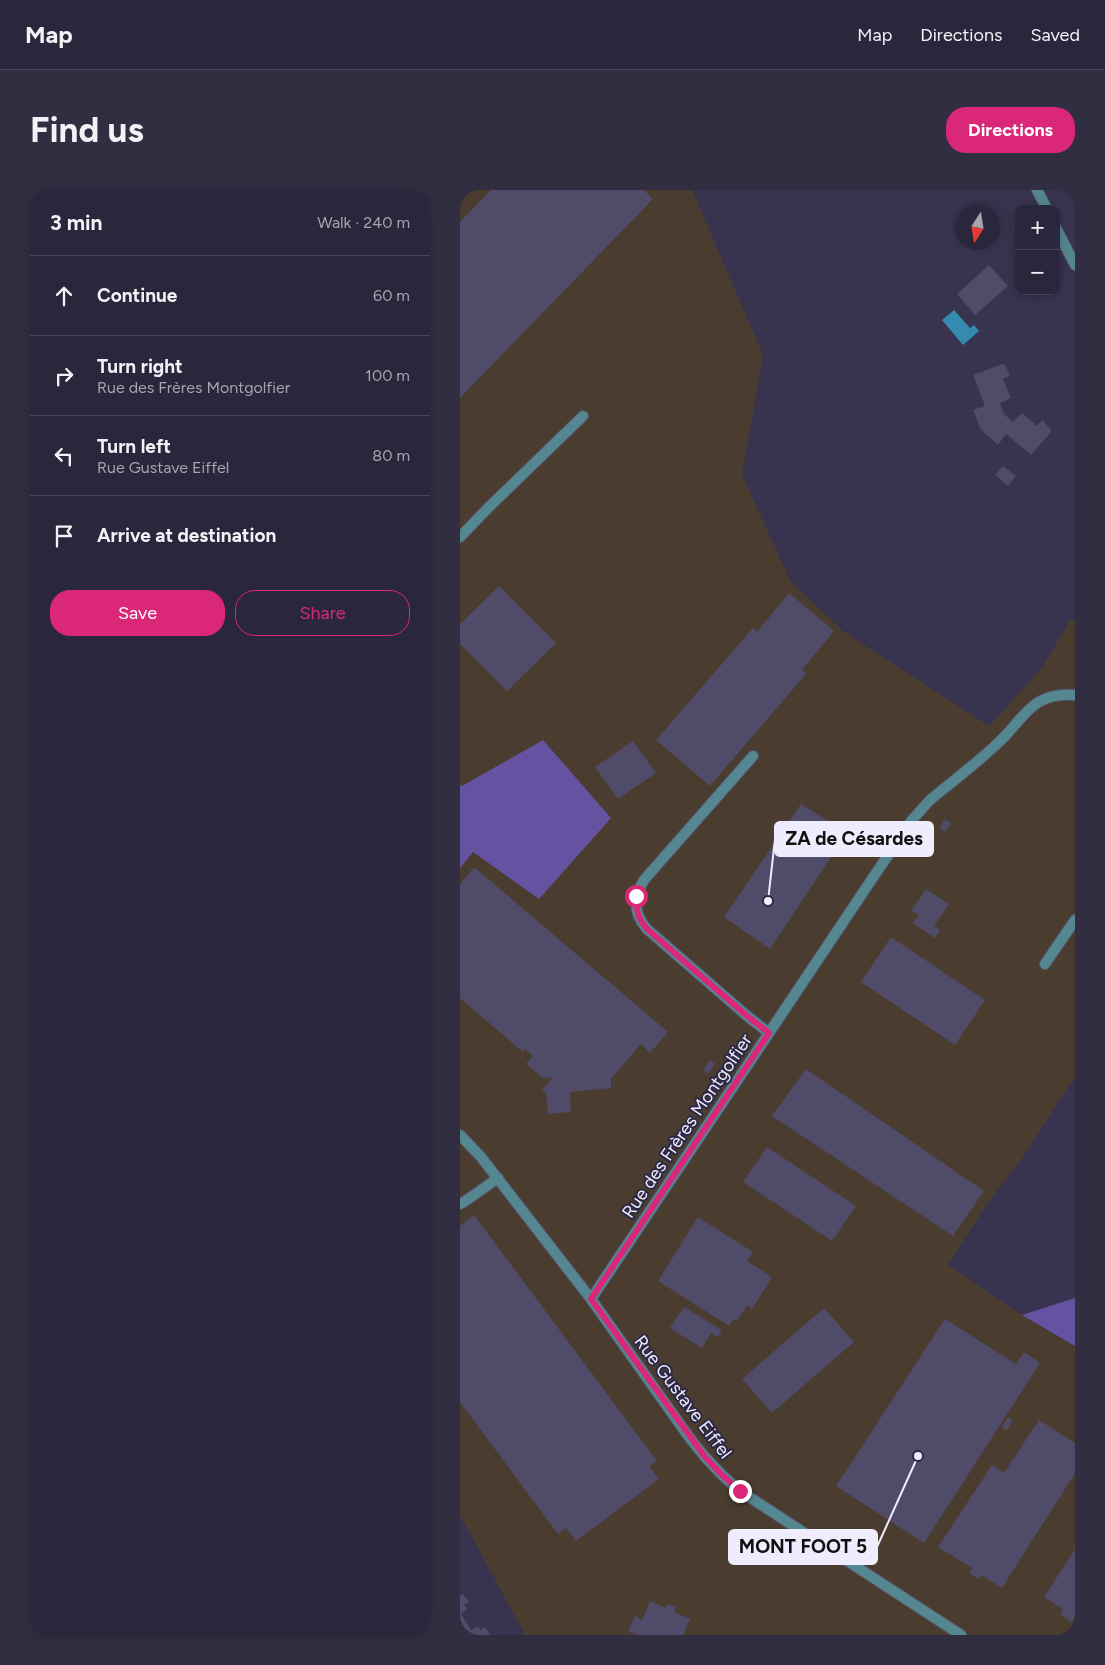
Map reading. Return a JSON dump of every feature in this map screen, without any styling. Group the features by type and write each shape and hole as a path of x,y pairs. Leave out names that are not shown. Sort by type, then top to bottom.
{"street":[{"path":"1037,190 1045,205"},
{"path":"1060,236 1075,265"},
{"path":"460,537 583,416"},
{"name":"Rue des Frères Montgolfier","path":"591,1299 907,828 930,800 999,742 1032,706 1052,696 1075,694"},
{"path":"753,756 644,880 636,896 635,904 641,922 647,929 769,1033"},
{"path":"1045,964 1075,920"},
{"name":"Rue Gustave Eiffel","path":"460,1135 498,1178 591,1299 705,1457 722,1475 760,1505 961,1635"},
{"path":"460,1204 498,1178"}],"shaded area":[{"path":"463,190 692,190 763,355 742,475 791,582 844,632 989,726 1042,668 1070,620 1075,621 1075,1076 1021,1160 989,1201 948,1265 1022,1315 1075,1346 1075,1635 522,1635 523,1631 460,1515 460,193"},
{"path":"543,740 611,818 539,899 473,852 460,868 460,785 462,786"},
{"path":"1075,1298 1075,1346 1022,1315"}],"water":[{"path":"954,310 970,328 974,325 979,331 963,345 942,320"}],"building":[{"path":"491,190 644,190 653,199 460,398 460,222"},
{"path":"989,265 1008,286 975,315 957,294"},
{"path":"1002,364 1005,365 1010,376 1003,379 1011,398 1000,403 1004,414 1013,422 1022,413 1037,426 1042,420 1050,428 1051,432 1031,455 1006,434 998,445 981,430 973,410 985,406 973,375"},
{"path":"1003,466 1016,476 1008,486 995,475"},
{"path":"499,586 556,643 507,691 460,644 460,624"},
{"path":"789,593 834,631 802,670 806,674 710,786 656,740 753,628 757,632"},
{"path":"633,741 656,773 618,799 595,767"},
{"path":"801,804 847,833 770,949 724,917"},
{"path":"945,819 951,823 945,832 939,828"},
{"path":"474,867 668,1032 650,1053 641,1044 611,1079 611,1088 570,1092 571,1112 548,1114 546,1093 542,1090 552,1079 550,1077 542,1077 526,1064 533,1056 525,1049 523,1052 460,998 460,884"},
{"path":"926,889 949,904 934,926 940,930 935,938 913,923 919,915 911,911"},
{"path":"891,937 985,1000 955,1045 861,982"},
{"path":"710,1060 715,1064 708,1074 703,1070"},
{"path":"806,1069 984,1191 953,1236 772,1116"},
{"path":"767,1147 856,1206 832,1241 743,1182"},
{"path":"474,1215 657,1461 649,1466 659,1479 576,1541 566,1528 558,1534 460,1402 460,1226"},
{"path":"698,1217 753,1252 747,1261 772,1277 752,1309 747,1305 737,1321 734,1319 729,1326 658,1281"},
{"path":"684,1307 722,1330 718,1337 711,1333 702,1348 670,1328"},
{"path":"824,1308 854,1342 772,1413 742,1379"},
{"path":"945,1319 1016,1364 1024,1352 1040,1363 924,1543 836,1486"},
{"path":"1008,1417 1013,1420 1007,1430 1002,1427"},
{"path":"1039,1420 1075,1443 1075,1473 1002,1588 981,1575 979,1579 969,1573 972,1568 938,1547 992,1465 1004,1473"},
{"path":"1075,1549 1075,1617 1071,1622 1060,1614 1063,1609 1044,1597"},
{"path":"463,1594 469,1602 464,1605 467,1609 461,1614 471,1630 478,1626 480,1630 485,1627 490,1635 460,1635 460,1596"},
{"path":"650,1601 666,1608 668,1604 676,1607 674,1612 690,1619 683,1635 638,1635 628,1631 635,1616 642,1620"}],"place":[{"name":"ZA de Césardes","path":"768,901"},
{"name":"MONT FOOT 5","path":"918,1456"}],"route":[{"path":"636,896 637,914 647,929 769,1033 591,1299 705,1457 740,1491"}]}
